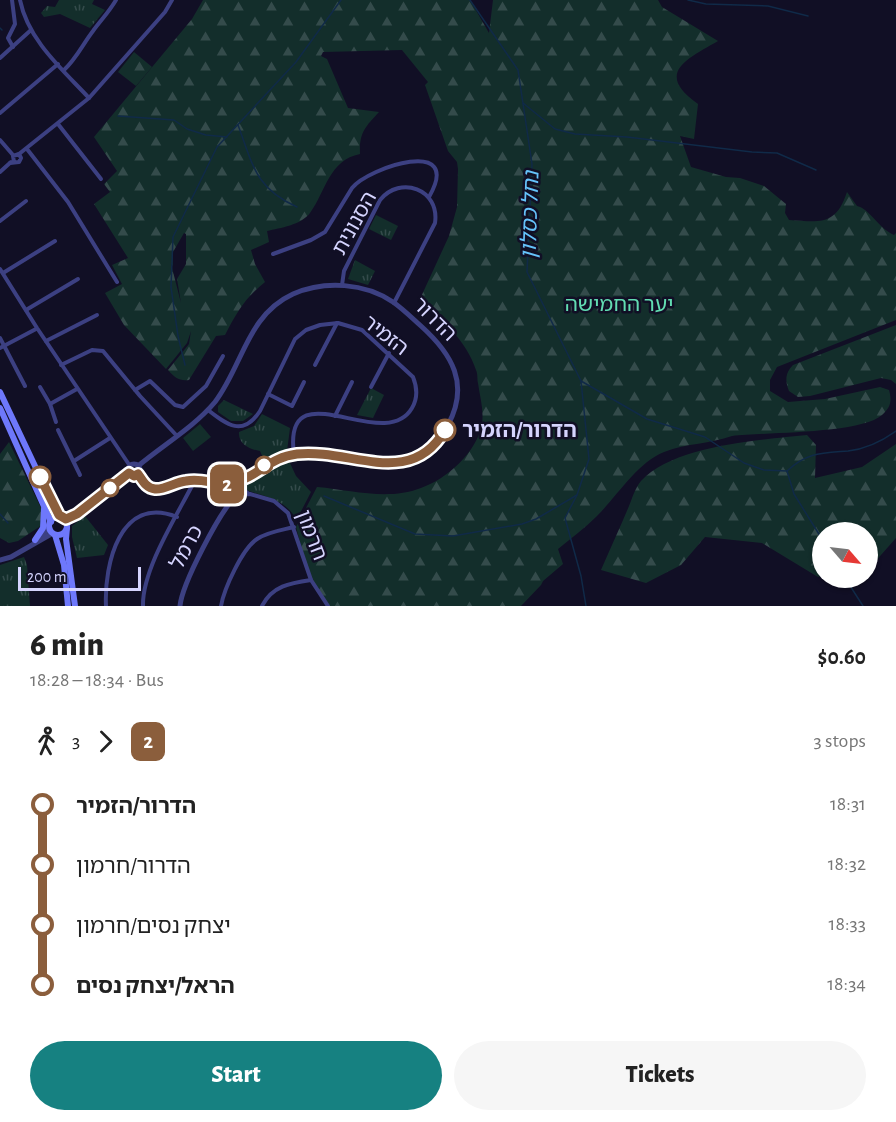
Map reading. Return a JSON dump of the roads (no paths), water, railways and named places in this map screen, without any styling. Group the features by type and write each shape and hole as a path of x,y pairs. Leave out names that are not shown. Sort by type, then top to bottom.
{"main road":[{"path":"0,392 52,502 65,523 75,606"},
{"path":"0,408 43,503 61,552 68,606"},
{"path":"35,540 43,528 43,503"},
{"path":"52,529 54,518 65,523"},
{"path":"52,529 61,535 65,523"}],"street":[{"path":"12,0 15,24 8,38 13,47"},
{"path":"20,0 25,18 32,30 58,64 89,98"},
{"path":"64,70 93,30 106,18 116,0"},
{"path":"0,172 89,98 165,12 172,0"},
{"path":"0,58 32,30"},
{"path":"0,113 58,64"},
{"path":"58,124 101,179"},
{"path":"0,140 16,158"},
{"path":"27,149 68,201 117,282"},
{"path":"273,254 311,240 325,232 352,188 369,175 411,161 426,162 432,165 438,175 429,197 436,209 435,223 394,303"},
{"name":"הסנונית","path":"342,285 345,271 383,196 395,189 408,188 419,190 429,197"},
{"path":"0,221 26,201"},
{"path":"55,241 2,271 61,365 130,465 129,473 65,523"},
{"path":"26,310 78,279"},
{"name":"הדרור","path":"138,466 207,410 226,384 254,328 268,311 304,290 326,285 342,285 375,292 394,303 444,348 454,367 458,388 457,400 444,433 423,453 397,463 381,463 329,454 294,455 268,463 245,479 232,482"},
{"path":"46,341 97,315"},
{"path":"315,364 338,323"},
{"name":"הזמיר","path":"207,410 230,426 247,425 256,417 295,339 312,327 338,323 362,330 409,372 416,383 417,399 410,412 397,422 383,424 309,413 299,420 293,436 294,455"},
{"path":"2,347 37,328"},
{"path":"0,338 2,347 25,386"},
{"path":"61,365 92,350 100,349 106,353 135,390 177,436"},
{"path":"370,387 389,353"},
{"path":"135,390 150,381 175,405 183,407 206,386 223,356"},
{"path":"268,394 292,405 304,382"},
{"path":"335,416 352,382"},
{"path":"40,387 50,404 56,422"},
{"path":"50,404 77,388"},
{"path":"58,430 80,474"},
{"path":"74,461 110,438"},
{"path":"130,465 138,466 140,470 138,474 145,484 154,489 195,480 218,485 237,495"},
{"path":"129,473 134,476 138,474"},
{"name":"הדרור","path":"237,495 245,479"},
{"path":"143,606 147,576 195,480"},
{"path":"218,485 232,482 241,487"},
{"name":"כרמל","path":"180,606 187,580 230,499 227,486 232,482"},
{"name":"חרמון","path":"241,487 250,494"},
{"name":"חרמון","path":"237,495 250,494 274,501 288,513 311,580 328,606"},
{"name":"כרמל","path":"227,506 237,495"},
{"path":"106,606 109,563 116,542 126,528 146,513 159,512 177,517"},
{"path":"220,606 230,581 253,543 265,535 294,527"},
{"path":"11,557 52,529"},
{"path":"0,560 11,557 52,529"},
{"path":"262,606 272,592 281,587 311,580"}],"waterway":[{"path":"185,365 171,287 173,237 217,147 296,62 341,0"},
{"name":"נחל כסלון","path":"470,0 518,70 532,164 527,272 581,381 647,419 705,437 744,463 764,470 787,471 794,494 812,523"},
{"path":"688,0 706,4 768,6 808,16"},
{"path":"523,103 555,129 575,134 627,137 777,153 816,170"},
{"path":"118,116 174,120 187,129 206,135 227,137"},
{"path":"238,125 257,174 272,192 297,207"},
{"path":"581,381 589,459 577,495 565,518 581,576 586,606"},
{"path":"787,471 808,457 861,448 896,431"},
{"path":"324,496 415,534 453,536 522,524 536,519 577,495"},
{"path":"0,514 8,523"},
{"name":"נחל כסלון","path":"851,588 863,606"}],"place":[{"name":"הדרור/הזמיר","path":"445,430"}],"park label":[{"name":"יער החמישה","path":"619,304"}]}
